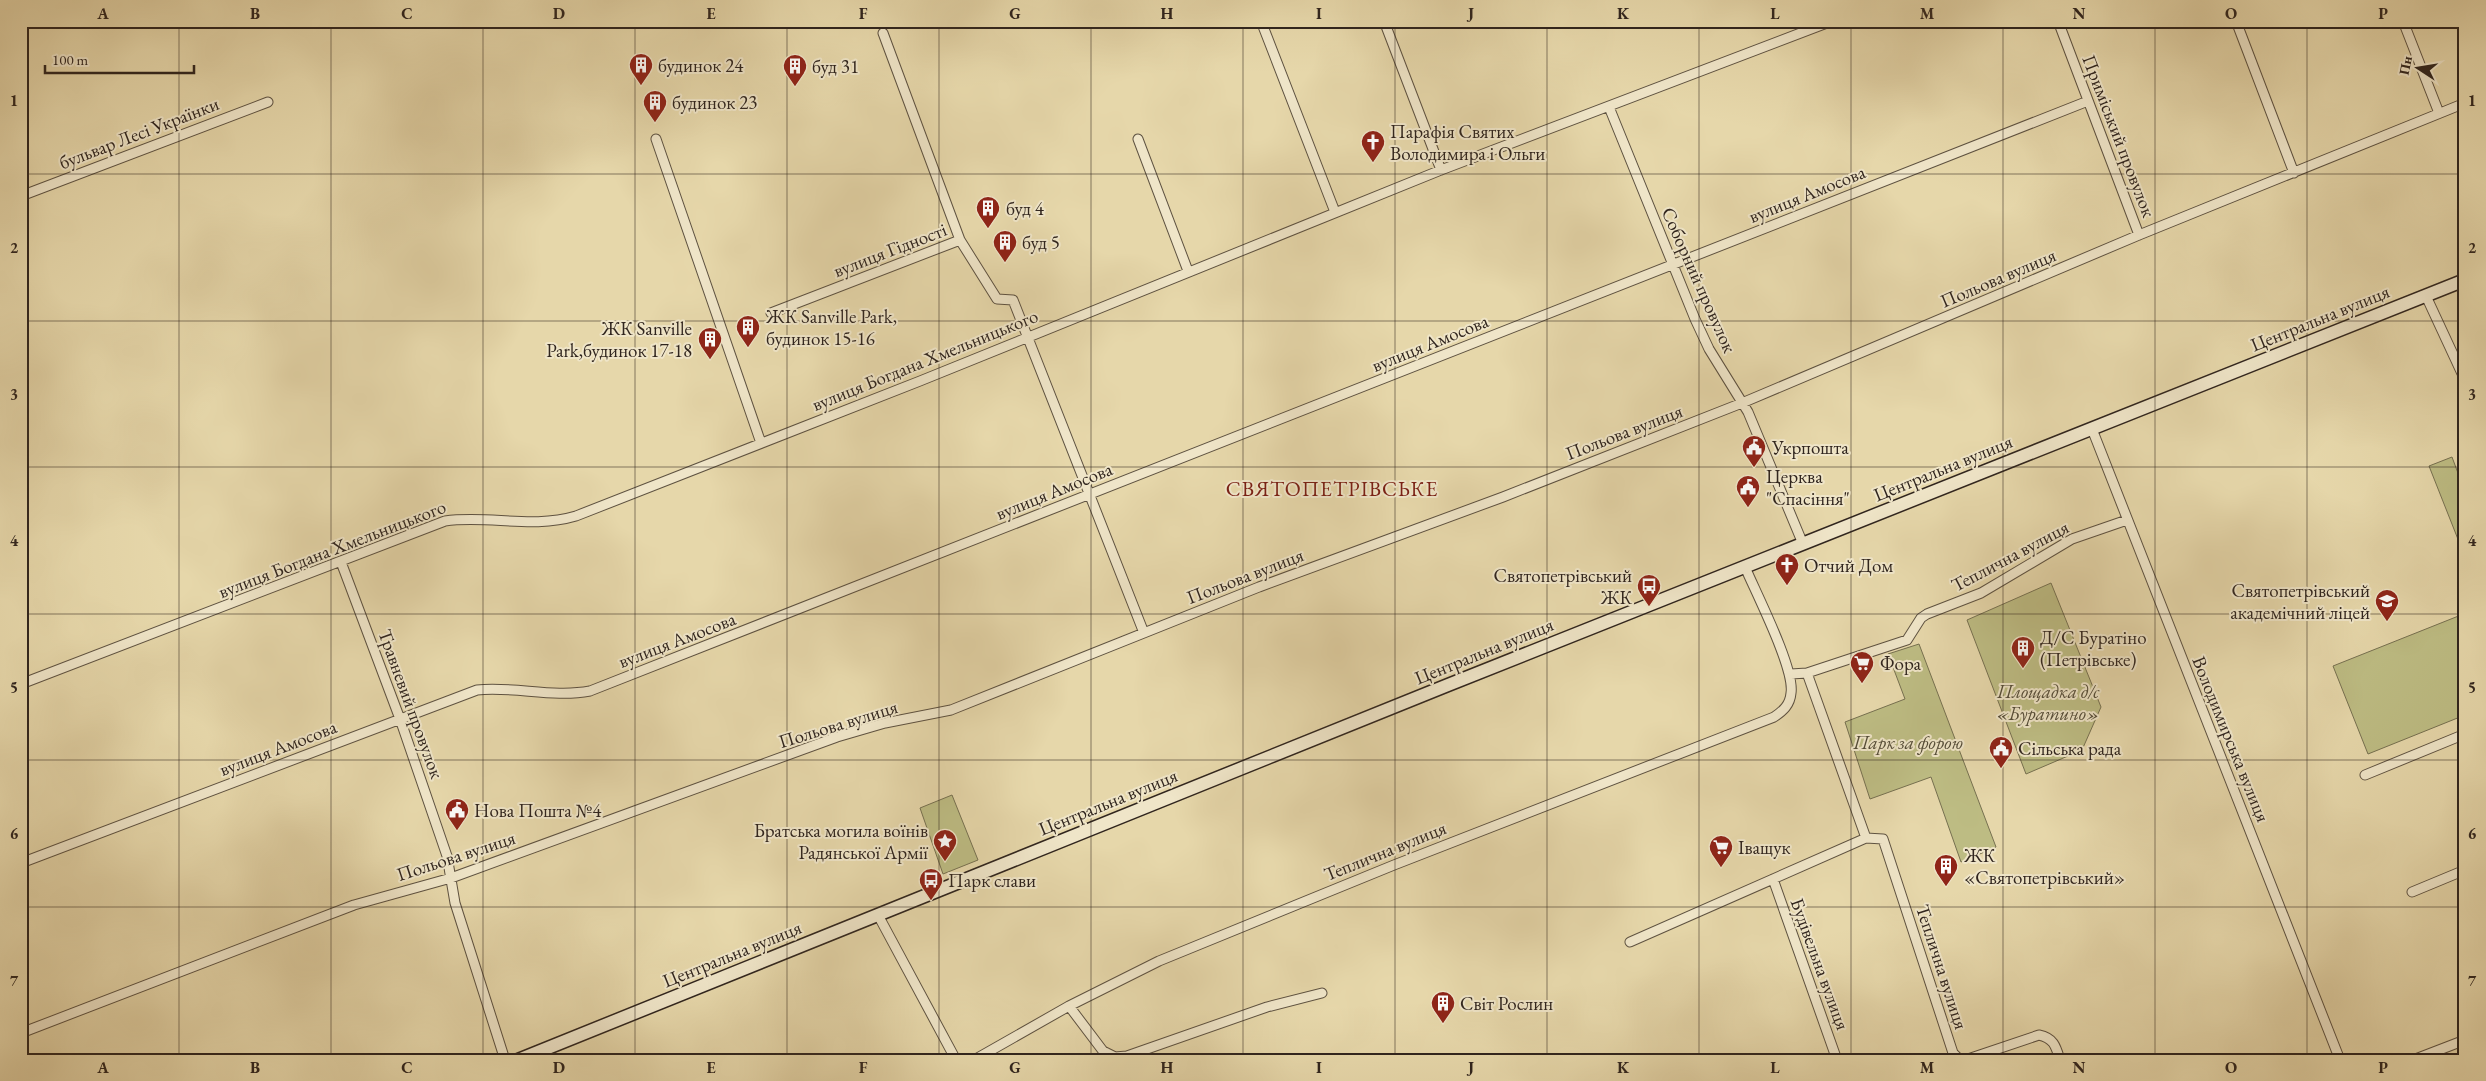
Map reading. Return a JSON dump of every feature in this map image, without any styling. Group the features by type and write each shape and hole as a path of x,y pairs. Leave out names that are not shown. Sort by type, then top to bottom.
{"main road":[{"name":"Центральна вулиця","path":"518,1060 2465,280"}],"street":[{"path":"1261,21 1335,212"},
{"path":"1384,21 1441,170"},
{"name":"вулиця Богдана Хмельницького","path":"21,684 445,521 460,519 529,523 564,520 640,492 1027,338 1188,271 1441,170 1832,21"},
{"name":"Приміський провулок","path":"2058,21 2139,235"},
{"path":"2236,21 2294,173"},
{"path":"2404,21 2439,113"},
{"path":"883,33 960,240"},
{"name":"вулиця Амосова","path":"21,863 477,690 509,689 564,693 590,691 1090,496 2088,100"},
{"name":"бульвар Лесі Українки","path":"21,196 268,102"},
{"name":"Польова вулиця","path":"21,1033 354,905 451,878 837,737 885,723 951,710 1144,633 1742,403 2139,235 2465,103"},
{"name":"Соборний провулок","path":"1609,107 1672,265 1709,350 1748,412 1803,544"},
{"path":"656,139 761,443"},
{"path":"1138,139 1188,271"},
{"name":"вулиця Гідності","path":"771,313 960,240 996,299 1013,300 1027,338"},
{"path":"2426,296 2465,380"},
{"path":"1027,338 1144,633"},
{"name":"Володимирська вулиця","path":"2092,429 2126,520 2340,1060"},
{"name":"Теплична вулиця","path":"1791,674 1807,673 1907,640 1921,618 1927,614 1981,593 2072,539 2126,520"},
{"name":"Травневий провулок","path":"341,562 400,719 447,856 455,903 505,1060"},
{"name":"Теплична вулиця","path":"974,1060 1069,1006 1159,961 1385,868 1774,717 1788,706 1791,694 1791,674 1745,567"},
{"path":"1630,942 1866,838 1807,673"},
{"path":"2365,775 2465,734"},
{"name":"Теплична вулиця","path":"1866,838 1883,839 1953,1053 1958,1058 1965,1060 2039,1035 2047,1037 2054,1042 2060,1060"},
{"path":"2412,892 2465,870"},
{"name":"Будівельна вулиця","path":"1773,879 1837,1060"},
{"path":"878,915 956,1060"},
{"path":"1069,1006 1103,1051 1116,1057 1127,1056 1268,1007 1322,993"},
{"path":"2413,1060 2465,1040"}],"green space":[{"path":"2452,457 2465,492 2465,557 2429,466"},
{"name":"Площадка д/с «Буратино»","path":"2051,583 2101,707 2082,750 2026,774 1967,620"},
{"path":"2461,615 2465,624 2465,715 2368,754 2333,666"},
{"name":"Парк за форою","path":"1919,644 1996,847 1961,862 1931,777 1870,799 1845,722 1905,699 1888,654"},
{"path":"952,795 978,860 943,874 920,808"}],"place":[{"name":"будинок 24","path":"641,86"},
{"name":"буд 31","path":"795,87"},
{"name":"будинок 23","path":"655,123"},
{"name":"Парафія Святих Володимира і Ольги","path":"1373,163"},
{"name":"буд 4","path":"988,229"},
{"name":"буд 5","path":"1005,263"},
{"name":"ЖК Sanville Park, будинок 15-16","path":"748,348"},
{"name":"ЖК Sanville Park,будинок 17-18","path":"710,360"},
{"name":"Укрпошта","path":"1754,468"},
{"name":"Церква \"Спасіння\"","path":"1748,508"},
{"name":"Отчий Дом","path":"1787,586"},
{"name":"Святопетрівський ЖК","path":"1649,607"},
{"name":"Святопетрівський академічний ліцей","path":"2387,622"},
{"name":"Д/С Буратіно (Петрівське)","path":"2023,669"},
{"name":"Фора","path":"1862,684"},
{"name":"Сільська рада","path":"2001,769"},
{"name":"Нова Пошта №4","path":"457,831"},
{"name":"Братська могила воїнів Радянської Армії","path":"945,862"},
{"name":"Іващук","path":"1721,868"},
{"name":"ЖК «Святопетрівський»","path":"1946,887"},
{"name":"Парк слави","path":"931,901"},
{"name":"Світ Рослин","path":"1443,1024"}],"district":[{"name":"СВЯТОПЕТРІВСЬКЕ","path":"1332,488"}]}
